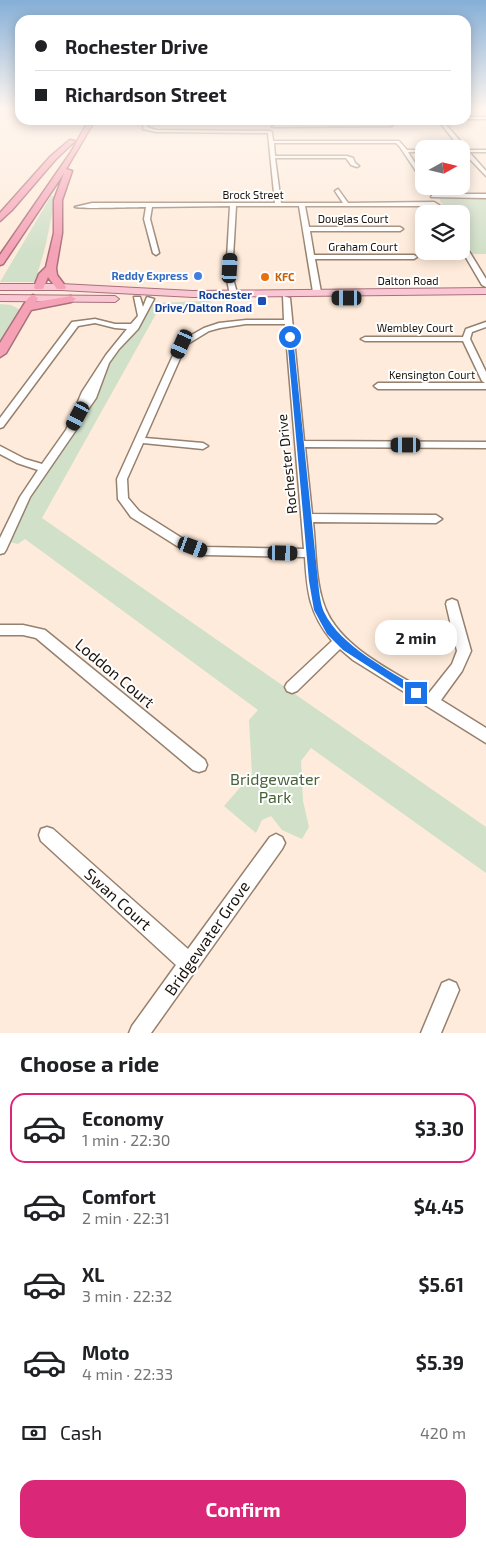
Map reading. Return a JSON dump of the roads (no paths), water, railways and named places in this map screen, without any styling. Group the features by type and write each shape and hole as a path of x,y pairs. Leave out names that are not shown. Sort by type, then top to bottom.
{"highway":[{"path":"0,218 18,200 55,156"},
{"path":"5,238 61,156"},
{"path":"0,262 71,156"},
{"path":"61,287 52,275 51,268 58,234 58,200 73,156"},
{"path":"39,287 44,274 51,268"},
{"path":"0,353 30,303 71,299"}],"main road":[{"name":"Dalton Road","path":"0,287 61,287 286,298 486,298"},
{"path":"0,298 30,303 39,287"},
{"name":"Dalton Road","path":"71,299 150,299 317,292 486,292"}],"street":[{"path":"408,156 415,167"},
{"path":"471,156 486,174"},
{"path":"278,205 274,157 347,157 352,159 353,164 357,166"},
{"path":"338,190 347,205"},
{"name":"Brock Street","path":"78,207 92,205 427,204 486,196"},
{"path":"149,205 147,219 156,253"},
{"path":"229,295 226,284 230,277 233,205"},
{"path":"302,205 317,292"},
{"name":"Douglas Court","path":"306,229 400,229"},
{"name":"Graham Court","path":"311,258 414,257"},
{"path":"470,258 486,285"},
{"name":"Rochester Drive","path":"286,298 314,594 318,610 324,622 341,642 358,656 486,736"},
{"path":"137,299 141,315"},
{"path":"0,550 14,520 44,468 71,430 78,416 94,396 100,374 114,349 134,327 150,299"},
{"path":"0,425 75,324 95,320 115,326 134,327"},
{"path":"288,322 228,323 206,328 182,344 122,479 123,499 135,514 181,543 205,552 310,553"},
{"path":"486,324 469,330 466,339 486,381"},
{"name":"Wembley Court","path":"365,339 466,339"},
{"name":"Kensington Court","path":"378,386 486,386"},
{"path":"140,440 203,446"},
{"path":"300,444 486,445"},
{"path":"0,449 9,457 23,463 44,468"},
{"path":"308,518 436,519"},
{"path":"431,702 457,667 464,651 452,604"},
{"name":"Loddon Court","path":"0,630 24,630 40,634 199,765"},
{"path":"292,688 331,648 341,642"},
{"name":"Swan Court","path":"47,835 189,963"},
{"name":"Bridgewater Grove","path":"139,1033 276,843"},
{"path":"431,1033 449,990"}],"place":[{"name":"Reddy Express","path":"198,276"},
{"name":"KFC","path":"265,277"},
{"name":"Rochester Drive/Dalton Road","path":"262,301"}],"park label":[{"name":"Bridgewater Park","path":"275,788"}]}
